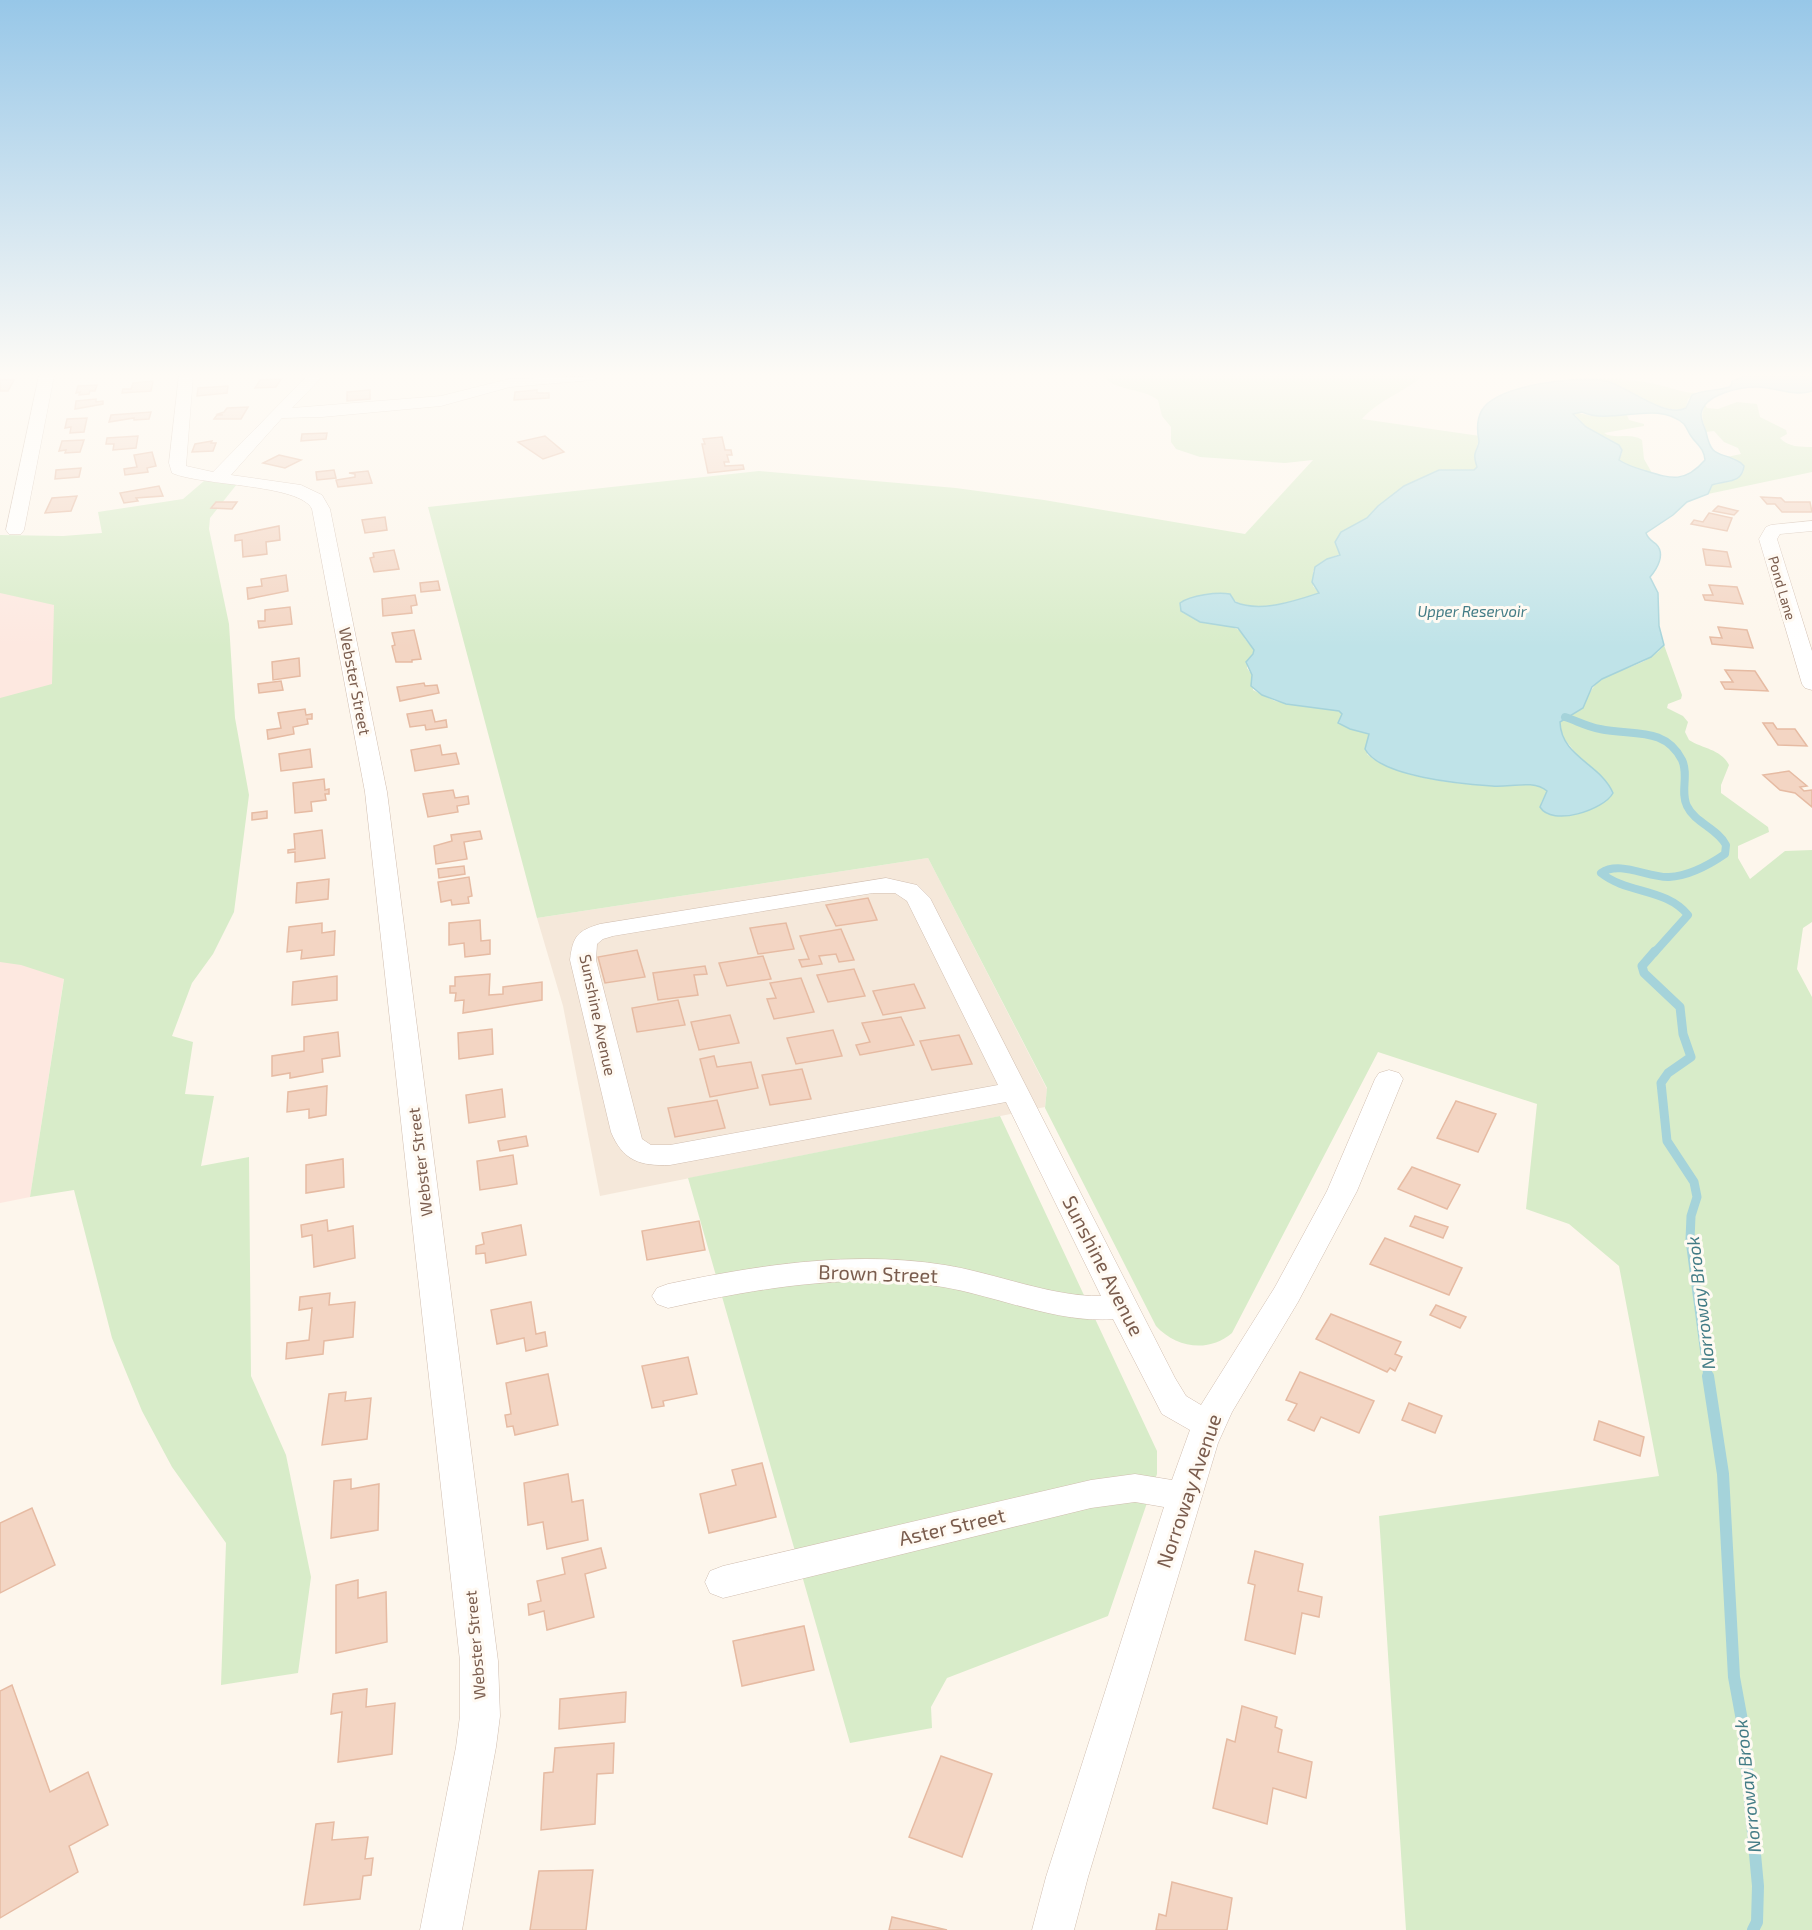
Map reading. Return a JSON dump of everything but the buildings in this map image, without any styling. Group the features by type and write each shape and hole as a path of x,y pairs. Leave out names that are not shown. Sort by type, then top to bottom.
{"street":[{"path":"15,530 28,466"},
{"name":"Webster Street","path":"177,466 182,472 295,489 310,495 319,504 376,792 480,1661 480,1716 476,1747 441,1930"},
{"path":"216,478 231,466"},
{"name":"Pond Lane","path":"1812,526 1777,529 1772,531 1768,539 1812,684"},
{"name":"Sunshine Avenue","path":"1015,1091 676,1154 657,1156 638,1152 632,1148 625,1132 584,960 585,942 594,934 609,928 873,886 902,886 918,898 1015,1091 1123,1306 1168,1396 1184,1413 1209,1424"},
{"name":"Norroway Avenue","path":"1053,1930 1183,1496 1209,1424 1287,1294 1342,1191 1389,1078"},
{"name":"Brown Street","path":"668,1296 778,1274 813,1270 871,1269 949,1277 1081,1308 1108,1309 1123,1306"},
{"name":"Aster Street","path":"723,1582 1091,1494 1134,1488 1183,1496"}],"shaded area":[{"path":"95,548 81,698 0,708 0,559"},
{"path":"928,858 1047,1089 1045,1107 600,1196 563,1006 537,918"},
{"path":"77,894 30,1197 0,1203 0,922"}],"green space":[{"path":"1307,466 1477,466 1474,470 1432,473 1336,544 1340,554 1327,559 1313,571 1313,586 1319,593 1274,605 1261,606 1249,606 1232,598 1200,622 1229,626 1242,631 1254,650 1247,668 1252,675 1253,690 1275,701 1339,711 1343,714 1339,720 1350,729 1369,734 1367,754 1393,769 1462,784 1535,785 1547,791 1541,803 1589,809 1593,807 1582,761 1562,736 1560,722 1584,704 1594,687 1602,679 1644,661 1664,645 1682,695 1681,699 1668,704 1667,708 1683,716 1688,722 1685,732 1689,740 1717,752 1726,760 1729,765 1721,785 1721,793 1768,827 1769,832 1738,846 1738,858 1750,879 1785,851 1812,850 1812,922 1803,928 1797,969 1812,997 1812,1930 1406,1930 1379,1516 1659,1476 1619,1266 1569,1224 1526,1209 1537,1104 1378,1052 1232,1333 1223,1339 1203,1345 1183,1343 1173,1339 1156,1326 1045,1108 1047,1088 928,858 537,918 428,507 759,471 956,488 1044,500 1245,534"},
{"path":"1630,466 1648,466 1652,473"},
{"path":"1744,466 1812,466 1812,472 1708,494 1712,485 1731,481 1743,473"},
{"path":"204,481 237,484 210,518 209,529 229,624 235,718 249,795 234,912 213,954 192,983 172,1036 193,1042 185,1094 214,1096 201,1166 249,1157 251,1376 286,1455 311,1577 298,1673 221,1685 226,1543 172,1467 142,1411 112,1338 74,1190 30,1197 64,979 21,965 0,962 0,698 52,684 54,605 0,593 0,535 63,536 102,533 98,512 183,499"},
{"path":"1000,1116 1157,1451 1157,1474 1108,1616 947,1678 931,1707 932,1728 850,1743 688,1178"}],"water":[{"name":"Upper Reservoir","path":"1632,466 1663,476 1678,477 1691,473 1699,466 1744,466 1743,472 1737,479 1712,485 1708,494 1687,502 1673,515 1646,533 1660,552 1658,566 1650,577 1658,593 1659,626 1664,645 1651,657 1602,679 1592,687 1583,708 1560,722 1567,744 1600,775 1613,793 1599,805 1578,814 1555,816 1546,813 1540,807 1547,791 1535,785 1499,786 1443,781 1387,766 1374,759 1365,749 1369,734 1338,723 1342,714 1339,711 1286,704 1262,695 1251,686 1252,675 1246,662 1254,650 1238,628 1200,622 1181,611 1180,603 1191,598 1218,593 1230,594 1235,602 1245,605 1266,606 1319,593 1312,582 1315,567 1327,559 1340,555 1335,542 1341,532 1367,518 1378,506 1404,486 1439,470 1474,470 1477,467"}],"waterway":[{"name":"Norroway Brook","path":"1565,717 1596,728 1647,734 1667,742 1675,749 1684,766 1684,795 1687,806 1695,817 1717,834 1726,845 1725,854 1706,866 1684,875 1661,877 1617,868 1601,873 1622,885 1669,900 1688,915 1654,953"},
{"name":"Norroway Brook","path":"1655,951 1642,966 1644,973 1680,1007 1683,1034 1691,1057 1668,1073 1661,1083 1667,1141 1694,1182 1697,1197 1691,1216 1690,1240 1708,1377"},
{"name":"Norroway Brook","path":"1708,1376 1723,1474 1734,1677 1743,1726 1758,1886 1757,1922 1753,1930"}]}
